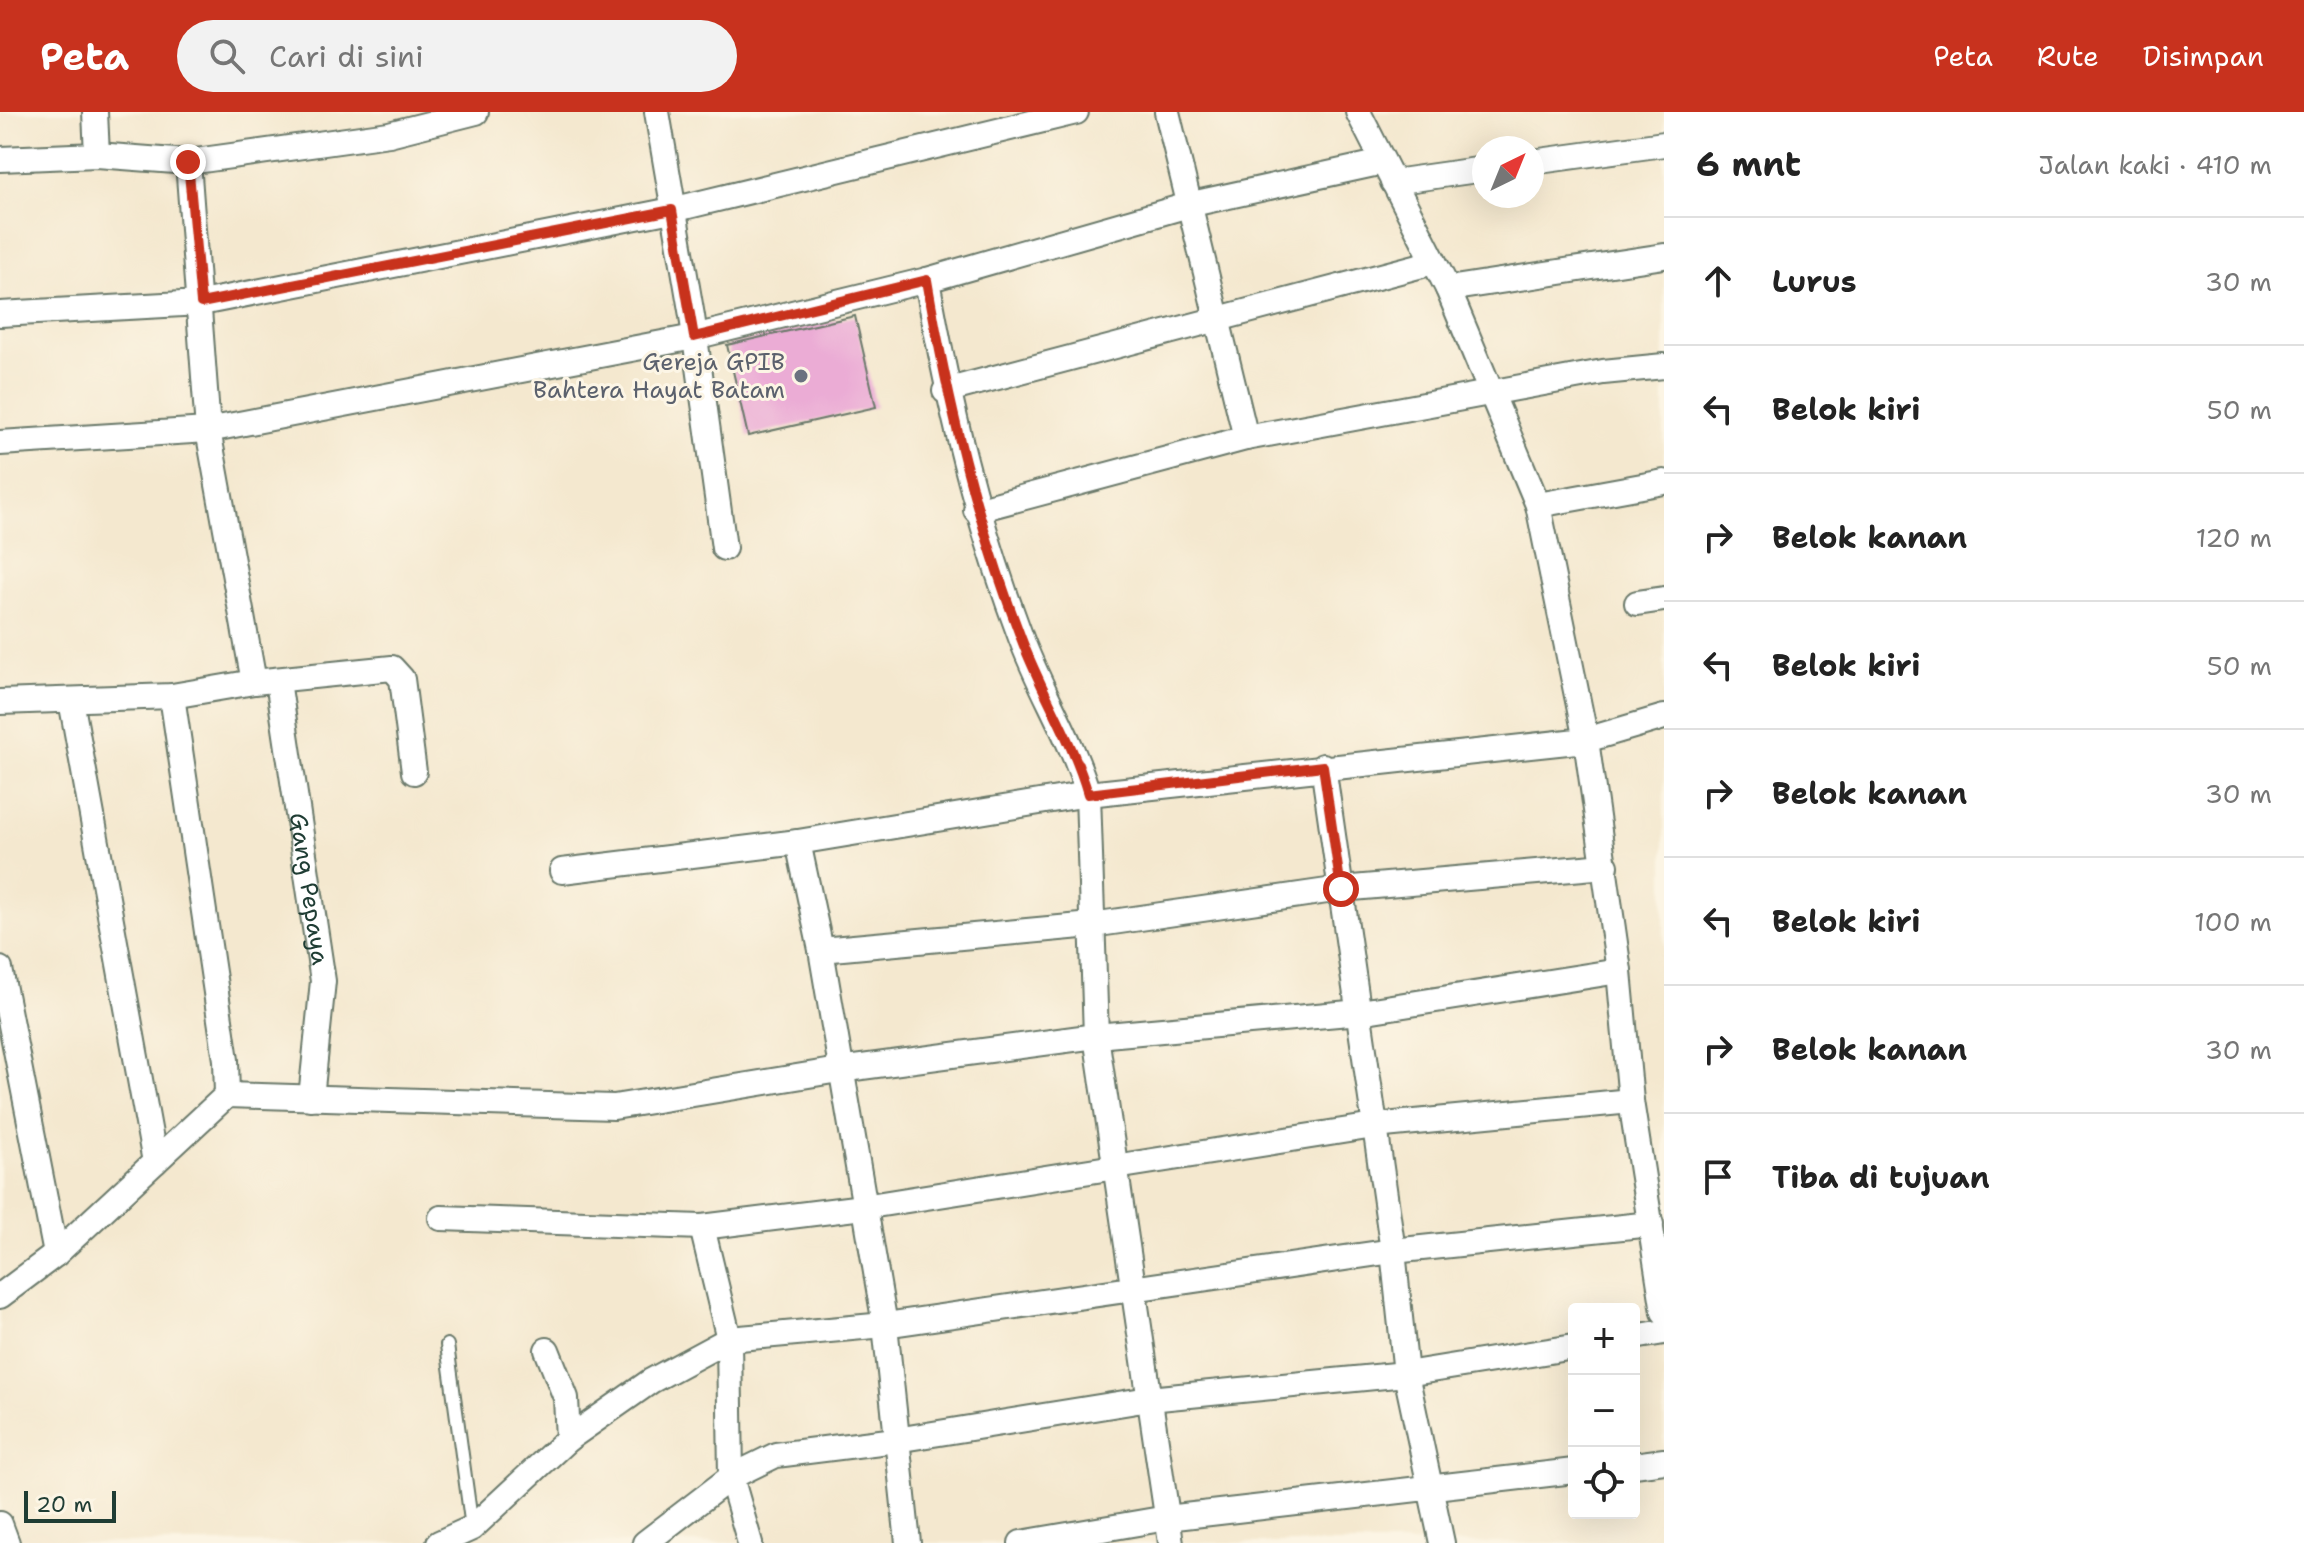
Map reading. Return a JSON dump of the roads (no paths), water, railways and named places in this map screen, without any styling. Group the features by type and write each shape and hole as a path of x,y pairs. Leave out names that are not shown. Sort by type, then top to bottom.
{"street":[{"path":"95,112 97,155"},
{"path":"0,159 97,155 188,162 388,123 476,112"},
{"path":"657,112 724,548"},
{"path":"0,314 201,303 672,210 1076,112"},
{"path":"1167,112 1192,204 1246,438"},
{"path":"1358,112 1448,289 1489,394 1538,505 1586,740 1606,866 1631,1101 1664,1312"},
{"path":"1544,160 1664,144"},
{"name":"Gang Pepaya","path":"188,162 201,303 208,430 266,681 323,981 311,1098"},
{"path":"0,443 208,430 694,337 927,280 1192,204 1388,172 1472,169"},
{"path":"1448,289 1664,256"},
{"path":"945,391 1434,262"},
{"path":"927,280 945,391 976,510 1022,641 1077,756 1088,794 1096,1036 1131,1291 1171,1543"},
{"path":"976,510 1246,438 1603,372 1664,366"},
{"path":"1538,505 1664,482"},
{"path":"1637,603 1664,599"},
{"path":"0,702 172,696 266,681 395,669 402,679 414,772"},
{"path":"172,696 226,1060 227,1095"},
{"path":"71,700 155,1162"},
{"path":"562,871 798,842 1088,794 1323,766 1586,740 1664,717"},
{"path":"1323,766 1393,1251 1406,1374 1442,1543"},
{"path":"798,842 821,950 839,1070 885,1325 908,1543"},
{"path":"821,950 1092,925 1341,889 1606,866"},
{"path":"0,969 56,1254"},
{"path":"0,1296 56,1254 227,1095 614,1107 839,1070 1096,1036 1360,1012 1619,971"},
{"path":"441,1218 702,1227 863,1207 1374,1126 1631,1101"},
{"path":"439,1543 472,1528 568,1439 662,1374 729,1339 885,1325 1393,1251 1651,1224"},
{"path":"702,1227 729,1339 731,1477 750,1543"},
{"path":"1640,1336 1664,1332"},
{"path":"645,1543 731,1477 776,1455 896,1440 1149,1399 1406,1374 1568,1348"},
{"path":"547,1350 566,1398 568,1439"},
{"path":"1640,1464 1664,1461"},
{"path":"1021,1543 1167,1518 1568,1472"},
{"path":"0,1524 7,1543"}],"lane":[{"path":"447,1345 472,1528"}],"place":[{"name":"Gereja GPIB Bahtera Hayat Batam","path":"801,376"}]}
